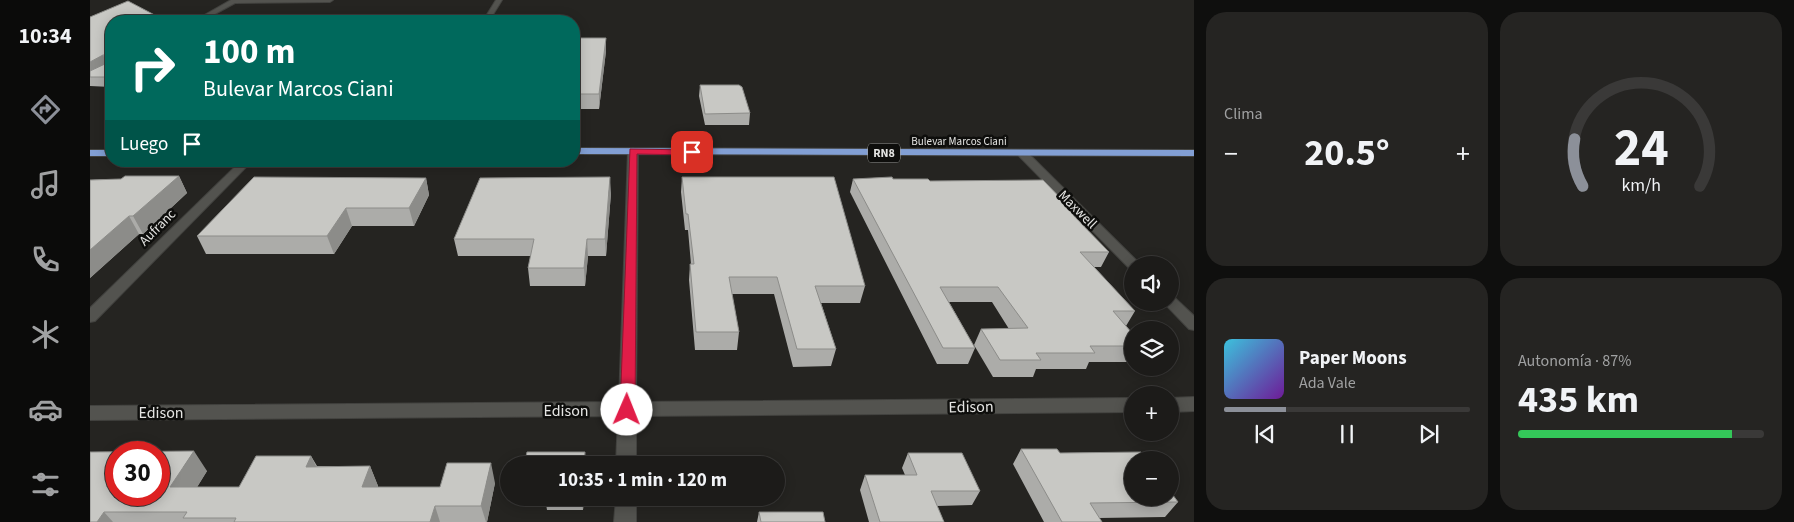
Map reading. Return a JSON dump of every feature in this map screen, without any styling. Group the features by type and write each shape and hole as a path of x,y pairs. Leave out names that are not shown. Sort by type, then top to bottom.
{"highway":[{"name":"Bulevar Marcos Ciani","path":"580,151 1194,152"},
{"path":"90,153 105,153"}],"street":[{"path":"208,15 235,0 330,0"},
{"path":"490,15 499,0"},
{"path":"626,456 633,151"},
{"name":"Maxwell","path":"1022,153 1125,256"},
{"name":"Aufranc","path":"90,317 241,167"},
{"path":"1179,310 1194,325"},
{"path":"1179,405 1194,404"},
{"name":"Edison","path":"90,413 1124,405"},
{"path":"625,522 626,506"}],"building":[{"path":"128,1 155,15 105,15 105,55 90,62 90,17"},
{"path":"580,38 606,38 599,94 580,94"},
{"path":"105,64 105,77 90,77 90,71"},
{"path":"700,85 739,85 742,87 750,113 705,114"},
{"path":"125,176 179,176 90,250 90,180 121,179"},
{"path":"254,177 426,178 409,208 346,208 327,236 197,236"},
{"path":"610,177 605,239 587,239 584,268 528,268 534,239 454,239 480,178"},
{"path":"682,177 834,177 865,286 815,286 836,349 797,349 777,277 729,277 739,332 696,332 690,264 694,264"},
{"path":"892,177 893,179 928,179 930,181 1043,180 1077,215 1073,215 1109,252 1080,252 1124,299 1124,311 1113,311 1124,324 1124,346 1090,346 1095,353 1036,353 1041,360 1000,360 981,329 1028,328 998,287 940,287 975,348 943,348 853,179"},
{"path":"1021,449 1057,449 1060,453 1124,452 1124,503 1090,503 1102,522 1062,522"},
{"path":"170,451 194,451 170,487"},
{"path":"90,452 105,452 105,506 170,506 170,487 239,487 256,456 311,456 306,467 370,466 362,487 440,487 447,463 491,463 481,506 435,506 430,522 234,522 236,518 183,518 187,512 104,512 97,522 90,522"},
{"path":"527,452 585,452 585,456 526,456"},
{"path":"908,453 962,453 980,491 931,491 944,522 880,522 865,475 917,475"},
{"path":"759,512 823,512 825,522 761,522"}],"route":[{"path":"627,410 633,151 692,152"}]}
